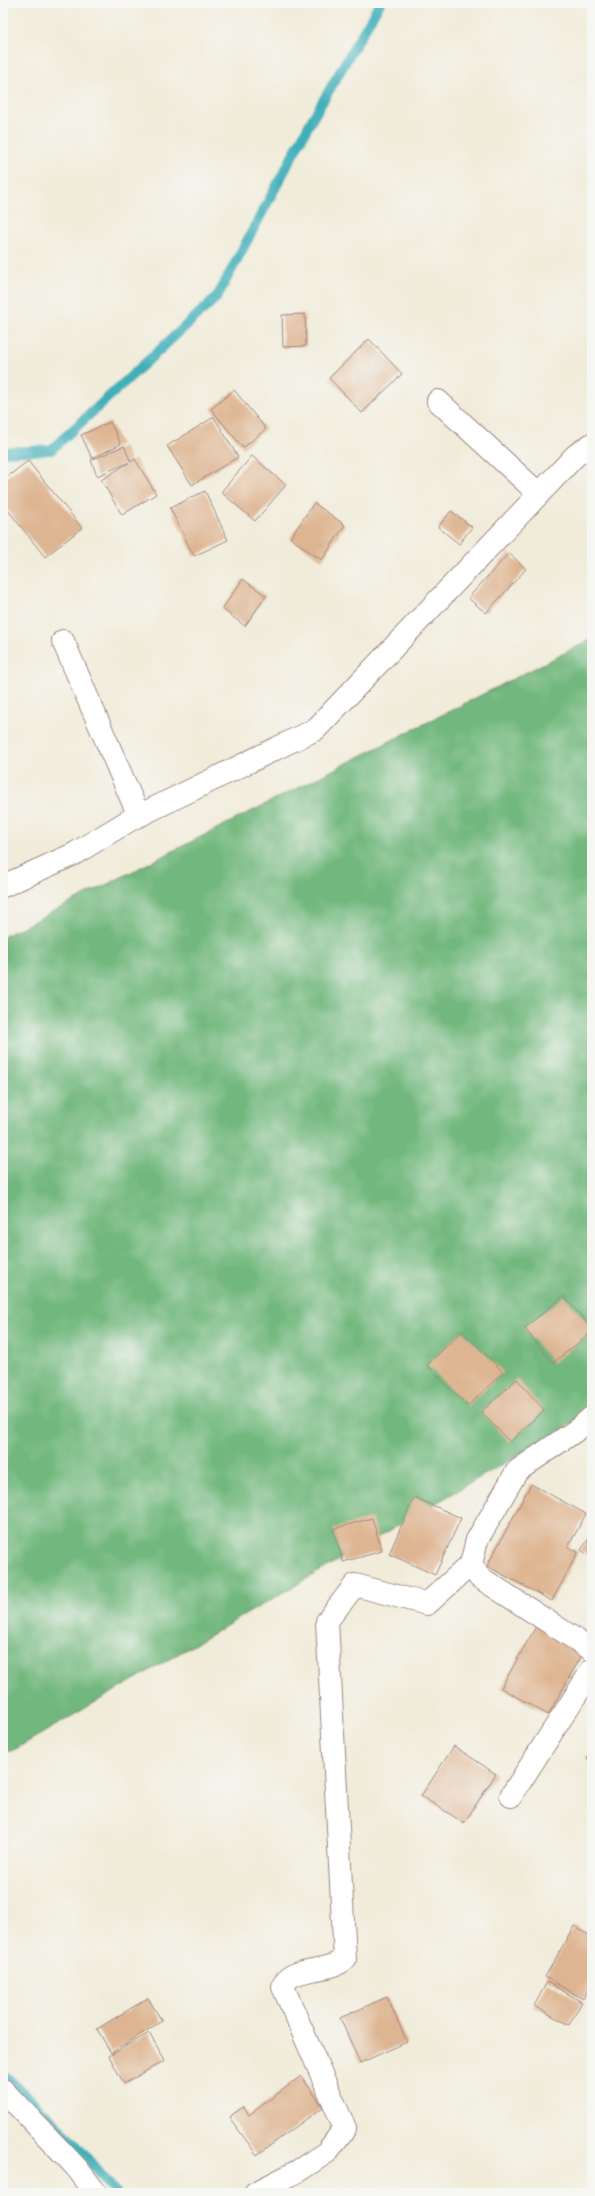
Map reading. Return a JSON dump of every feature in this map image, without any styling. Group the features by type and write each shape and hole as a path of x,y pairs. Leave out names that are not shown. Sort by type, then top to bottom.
{"street":[{"path":"438,401 539,494"},
{"path":"3,886 74,854 140,816 316,729 576,455 592,444"},
{"path":"63,641 140,816"},
{"path":"255,2193 298,2171 326,2152 345,2128 284,1987 286,1981 292,1975 336,1966 345,1959 327,1621 355,1585 427,1604 471,1564 477,1540 517,1471 578,1429 592,1417"},
{"path":"471,1564 479,1577 592,1650"},
{"path":"511,1796 592,1670"},
{"path":"3,2090 76,2167 96,2193"}],"green space":[{"path":"592,639 592,1412 12,1751 3,1752 3,937"}],"building":[{"path":"305,314 306,346 283,347 282,315"},
{"path":"369,339 402,374 362,413 329,378"},
{"path":"234,390 266,429 243,448 211,409"},
{"path":"214,417 238,457 192,485 167,446"},
{"path":"110,422 121,444 92,458 81,435"},
{"path":"124,446 131,462 135,459 156,494 122,515 101,480 130,462 97,476 91,460"},
{"path":"252,456 286,485 255,521 221,492"},
{"path":"28,461 82,528 45,557 3,504 3,480"},
{"path":"205,491 228,540 194,556 170,508"},
{"path":"314,503 345,525 322,560 290,538"},
{"path":"451,511 472,527 459,544 438,527"},
{"path":"509,553 526,569 486,613 468,598"},
{"path":"243,579 266,596 245,626 222,609"},
{"path":"564,1296 592,1329 592,1332 553,1363 524,1328"},
{"path":"462,1331 503,1372 468,1406 427,1365"},
{"path":"517,1379 544,1410 510,1442 481,1412"},
{"path":"531,1484 586,1514 568,1547 578,1552 552,1601 487,1566"},
{"path":"414,1497 461,1518 435,1575 389,1554"},
{"path":"372,1518 382,1551 343,1562 333,1529"},
{"path":"592,1534 592,1557 581,1550"},
{"path":"539,1621 586,1648 548,1715 501,1688"},
{"path":"454,1746 496,1774 464,1823 421,1796"},
{"path":"592,1750 592,1762 587,1759"},
{"path":"574,1926 592,1937 592,1982 583,1999 545,1977"},
{"path":"547,1982 582,2002 569,2025 534,2006"},
{"path":"387,1997 407,2042 360,2063 340,2018"},
{"path":"148,1998 162,2021 111,2053 97,2029"},
{"path":"149,2033 165,2060 124,2084 109,2056"},
{"path":"301,2076 323,2107 257,2155 229,2117 243,2107 249,2115"}],"waterway":[{"path":"3,452 51,450 217,297 310,123 380,3"},
{"path":"3,2074 67,2134 116,2193"}]}
